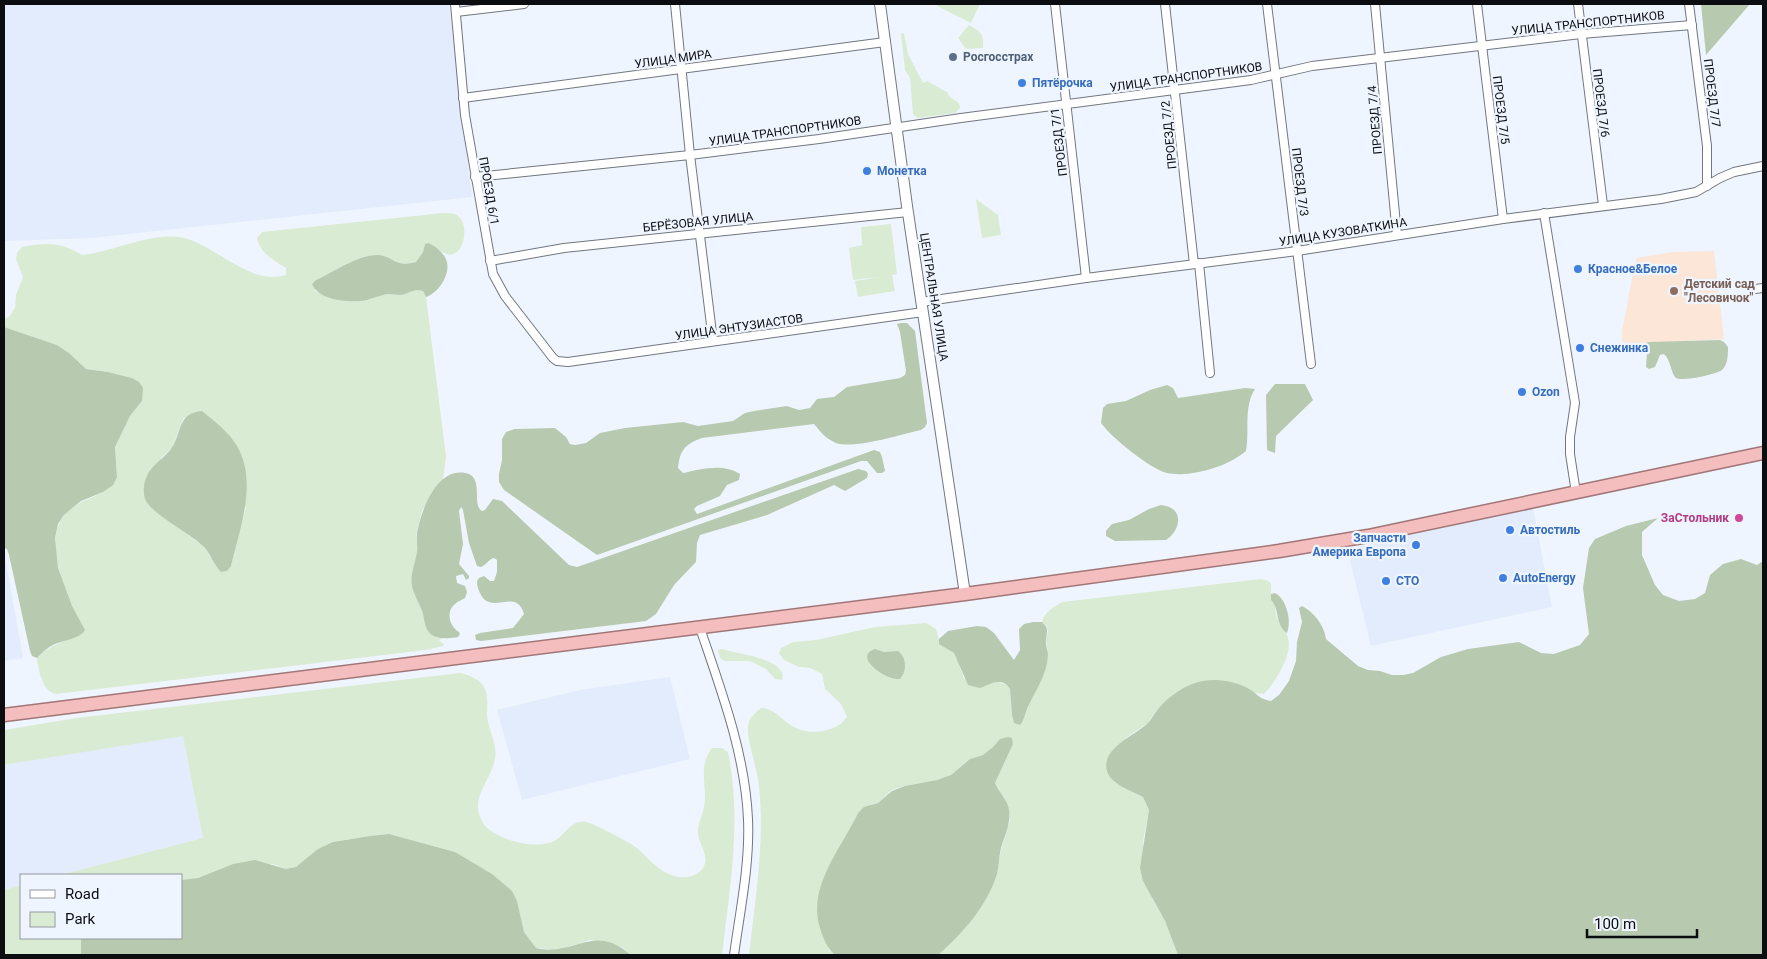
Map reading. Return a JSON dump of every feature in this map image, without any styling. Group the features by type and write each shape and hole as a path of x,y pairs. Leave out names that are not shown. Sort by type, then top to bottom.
{"highway":[{"path":"4,715 965,594 1327,544 1763,453"}],"street":[{"path":"455,8 524,4"},
{"path":"675,4 690,155 714,341"},
{"name":"ЦЕНТРАЛЬНАЯ УЛИЦА","path":"880,4 908,212 965,594"},
{"name":"ПРОЕЗД 7/1","path":"1054,4 1086,278"},
{"name":"ПРОЕЗД 7/2","path":"1165,4 1210,373"},
{"name":"ПРОЕЗД 7/3","path":"1267,4 1311,364"},
{"name":"ПРОЕЗД 7/4","path":"1375,4 1397,235"},
{"name":"ПРОЕЗД 7/5","path":"1477,4 1503,219"},
{"name":"ПРОЕЗД 7/6","path":"1578,4 1603,205"},
{"name":"ПРОЕЗД 7/7","path":"1689,4 1707,146 1707,186"},
{"name":"ПРОЕЗД 6/1","path":"455,8 464,98 475,177 493,274 500,288 553,358 558,361"},
{"name":"УЛИЦА ТРАНСПОРТНИКОВ","path":"475,177 690,155 1176,91 1276,75 1312,66 1381,57 1582,34 1692,25"},
{"name":"УЛИЦА МИРА","path":"464,98 885,42"},
{"name":"УЛИЦА КУЗОВАТКИНА","path":"922,307 1086,278 1297,251 1544,213 1681,195 1696,192 1734,172 1763,166"},
{"name":"БЕРЁЗОВАЯ УЛИЦА","path":"490,261 564,248 908,212"},
{"path":"1544,213 1575,403 1570,437 1570,454 1576,493"},
{"name":"УЛИЦА ЭНТУЗИАСТОВ","path":"558,361 568,362 714,341 922,307"},
{"path":"700,628 731,726 745,789 748,821 746,860 734,955"}],"shaded area":[{"path":"4,4 449,4 472,197 91,238 4,241"},
{"name":"Детский сад \"Лесовичок\"","path":"1714,251 1724,339 1628,344 1622,341 1622,331 1636,258 1671,252"},
{"path":"1533,508 1552,607 1371,646 1347,549"},
{"path":"4,551 23,658 4,661"},
{"path":"670,677 690,759 522,800 497,710 580,690"},
{"path":"183,735 203,838 64,874 20,874 20,885 4,890 4,765"}],"green space":[{"path":"938,4 980,4 971,23 937,6"},
{"path":"1701,4 1750,4 1706,55"},
{"path":"969,25 981,34 983,48 966,49 958,38"},
{"path":"904,33 908,54 922,81 924,83 927,81 947,92 950,97 959,103 960,108 955,113 918,118 913,114 910,78 905,70 901,34"},
{"path":"976,199 998,215 1001,235 982,238"},
{"path":"443,213 455,214 462,221 464,226 463,242 458,251 450,255 425,244 423,252 416,262 403,264 378,255 363,257 316,280 315,291 344,300 388,294 400,295 416,290 423,291 426,297 446,457 443,480 433,490 422,511 416,535 418,552 414,564 414,593 428,631 437,638 443,638 439,640 444,644 443,646 426,650 56,694 51,692 42,680 37,658 52,646 82,634 59,570 56,537 60,522 70,509 100,493 117,477 115,447 130,416 142,401 132,378 86,369 57,345 4,327 4,319 9,317 15,308 16,295 23,277 16,259 17,253 22,247 54,244 82,255 159,237 172,237 196,242 234,264 260,275 273,277 286,275 286,268 268,256 261,248 257,238 262,232","holes":["184,417 246,508 231,565 227,571 221,572 203,546 157,511 147,501 161,458 172,448"]},
{"path":"891,224 897,274 892,275 895,291 858,297 855,281 880,277 853,280 849,248 862,245 861,227"},
{"path":"428,243 437,248 446,259 447,273 439,288 426,297 423,291 416,290 400,295 390,294 368,300 348,301 326,297 320,294 312,284 347,264 371,255 383,256 403,264 416,262 423,252 425,244"},
{"path":"907,323 915,331 927,423 921,430 876,441 852,444 834,442 814,424 702,438 684,448 678,468 683,473 719,468 740,474 739,480 727,485 720,496 697,506 694,509 697,514 874,450 880,452 882,457 885,471 882,473 877,473 867,461 861,461 597,555 504,490 499,482 502,439 506,432 515,429 555,428 566,437 570,444 575,445 586,443 600,433 625,428 683,422 698,426 733,421 745,413 754,411 787,406 799,410 810,408 817,399 834,397 847,387 900,378 905,375 906,371 897,324"},
{"path":"4,327 57,345 86,369 132,378 139,382 143,388 142,401 130,416 115,447 117,477 113,485 103,492 81,501 64,515 58,524 55,538 58,568 72,606 85,630 75,637 51,646 37,658 32,656 30,651 9,555 7,549 4,548"},
{"path":"1720,340 1728,347 1724,368 1714,374 1685,379 1674,376 1664,354 1660,355 1655,367 1649,369 1646,367 1647,353 1641,346 1649,342"},
{"path":"1275,384 1305,384 1313,400 1276,436 1275,453 1267,450 1266,395"},
{"path":"1167,385 1173,388 1178,398 1245,388 1255,389 1249,404 1246,451 1220,466 1187,474 1167,473 1131,452 1101,423 1103,408 1107,404 1126,401 1150,390"},
{"path":"202,411 234,441 243,460 246,475 247,490 239,536 231,566 227,571 221,572 204,547 157,513 146,501 144,493 144,484 148,473 173,446 185,418 195,412"},
{"path":"858,469 866,471 868,474 867,478 845,491 834,485 767,515 700,535 697,543 696,562 674,585 656,614 646,621 481,641 476,640 475,635 480,633 513,628 524,614 520,606 515,602 490,602 485,600 480,593 477,581 484,576 490,581 494,581 497,572 497,560 494,558 481,567 477,566 469,543 461,507 459,511 463,544 459,564 469,578 466,580 463,574 456,576 457,583 465,586 467,592 465,598 452,607 449,615 453,627 460,634 458,637 441,638 429,633 412,586 417,552 417,533 426,503 438,484 446,477 455,473 465,473 475,479 479,508 482,511 485,510 493,499 502,501 569,565 577,567"},
{"path":"1161,505 1174,510 1178,519 1178,525 1166,540 1115,541 1106,536 1106,531 1112,524 1129,520"},
{"path":"1658,518 1642,532 1642,555 1655,585 1663,595 1679,601 1695,599 1705,593 1710,575 1723,564 1741,559 1757,565 1763,561 1763,955 1178,955 1165,921 1143,881 1140,868 1149,810 1143,797 1117,784 1109,776 1106,763 1114,749 1147,724 1167,700 1178,691 1190,685 1215,680 1228,681 1240,685 1271,701 1279,695 1289,681 1296,661 1297,642 1302,622 1299,608 1302,606 1318,620 1326,639 1358,666 1392,675 1413,673 1441,657 1468,649 1519,642 1541,653 1554,654 1580,645 1589,634 1583,588 1589,548 1595,539 1626,526"},
{"path":"1261,579 1271,583 1271,600 1275,606 1277,618 1287,635 1289,645 1286,660 1278,676 1264,694 1254,693 1251,690 1157,710 1147,724 1114,749 1114,782 1143,797 1149,810 1143,842 1153,900 1165,921 1178,955 938,955 951,943 997,874 1001,850 1010,821 1005,799 995,783 1013,744 1000,739 983,755 970,759 951,775 892,790 878,803 872,804 858,813 825,877 817,905 829,950 835,955 749,955 761,829 758,780 748,731 750,721 761,708 774,712 799,729 816,732 834,728 847,717 841,704 825,689 822,674 784,660 779,653 781,648 793,642 816,640 875,627 926,623 936,629 940,644 954,653 964,679 985,686 998,682 1008,686 1014,723 1023,721 1048,654 1046,638 1048,632 1047,626 1042,622 1043,618 1050,610 1062,602"},
{"path":"1275,593 1283,600 1289,617 1287,633 1281,626 1276,608 1271,600 1271,594"},
{"path":"1042,622 1047,628 1048,655 1043,675 1020,725 1014,723 1010,689 1007,685 996,682 980,688 968,685 954,653 939,644 939,639 948,631 977,626 986,627 994,633 1014,660 1020,650 1019,629 1024,624"},
{"path":"722,649 770,662 782,673 782,680 775,679 766,669 750,661 724,661 720,658 718,650"},
{"path":"875,649 884,652 898,651 901,654 905,665 904,673 900,679 887,676 869,662 867,657 869,652"},
{"path":"460,673 470,676 481,683 486,692 487,715 496,754 493,767 479,798 478,806 483,823 489,829 506,839 528,844 539,844 556,840 576,823 590,823 633,845 659,868 679,877 689,877 698,873 702,870 705,863 698,833 705,799 705,762 712,748 722,748 728,752 732,777 734,828 731,879 722,955 631,955 622,947 590,940 560,950 536,948 524,932 521,920 455,852 389,834 333,842 296,867 286,869 272,864 233,864 198,878 182,880 182,874 64,874 203,838 183,736 4,765 4,730 76,718"},
{"path":"1012,738 1013,744 995,783 1008,806 1008,825 993,886 973,919 938,955 835,955 826,943 820,928 817,913 818,898 828,869 858,813 864,807 878,803 892,791 951,775 970,759 983,755 1000,739"},
{"path":"389,834 455,852 492,874 512,891 517,901 524,932 536,948 550,950 584,942 605,941 631,955 81,955 81,939 182,939 182,880 198,878 233,864 255,860 286,869 296,867 318,849 333,842"},
{"path":"20,885 20,939 81,939 81,955 4,955 4,890"}],"place":[{"name":"Росгосстрах","path":"953,57"},
{"name":"Пятёрочка","path":"1022,83"},
{"name":"Монетка","path":"867,171"},
{"name":"Красное&Белое","path":"1578,269"},
{"name":"Детский сад \"Лесовичок\"","path":"1674,291"},
{"name":"Снежинка","path":"1580,348"},
{"name":"Ozon","path":"1522,392"},
{"name":"ЗаСтольник","path":"1739,518"},
{"name":"Автостиль","path":"1510,530"},
{"name":"Запчасти Америка Европа","path":"1416,545"},
{"name":"AutoEnergy","path":"1503,578"},
{"name":"СТО","path":"1386,581"}]}
